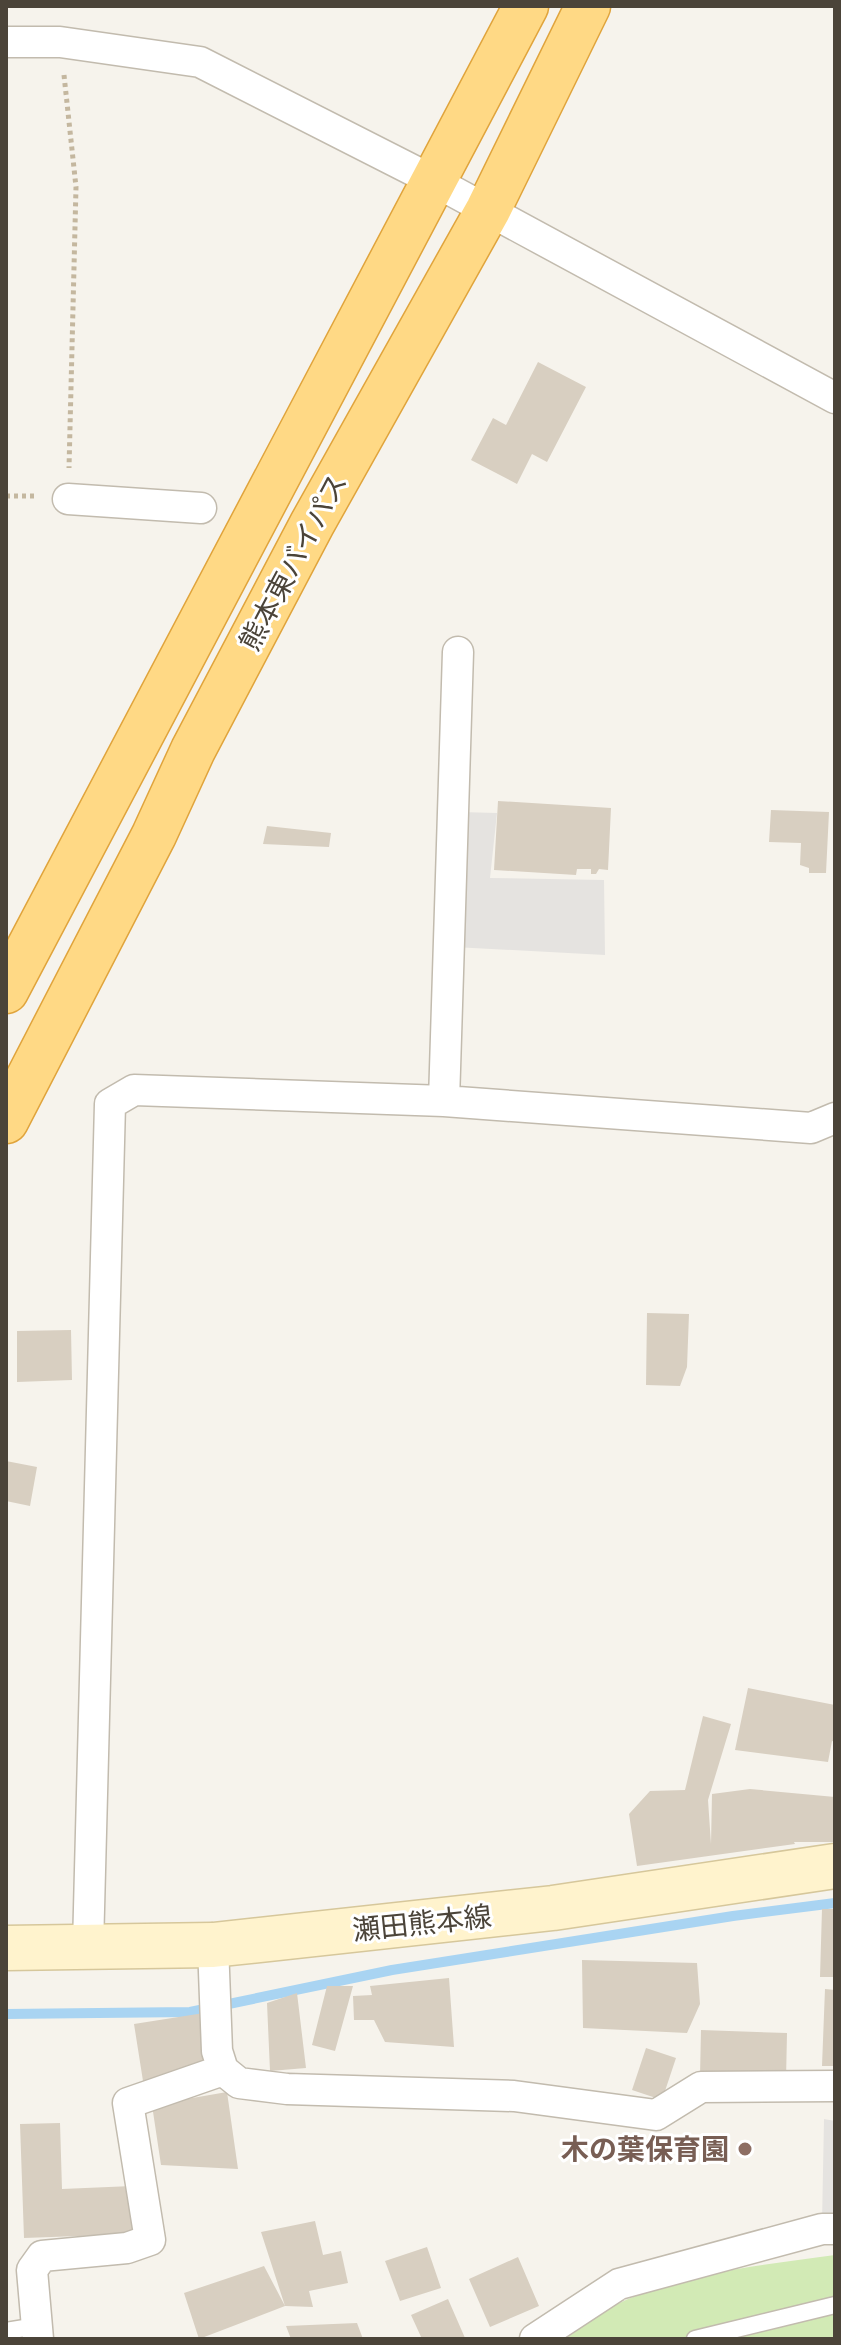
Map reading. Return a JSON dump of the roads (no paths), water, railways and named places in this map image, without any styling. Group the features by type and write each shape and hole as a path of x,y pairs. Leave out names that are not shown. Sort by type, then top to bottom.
{"highway":[{"name":"熊本東バイパス","path":"6,991 526,6"},
{"name":"熊本東バイパス","path":"6,1121 154,835 193,750 312,524 488,210 588,6"}],"main road":[{"name":"瀬田熊本線","path":"6,1948 213,1945 553,1908 835,1866"}],"street":[{"path":"6,42 60,42 200,62 432,180 835,398"},
{"path":"68,499 201,508"},
{"path":"444,1101 458,652"},
{"path":"88,1947 110,1104 134,1090 444,1101 811,1128 835,1118"},
{"path":"213,1945 217,2051 223,2070 239,2083 287,2089 514,2096 656,2115 701,2087 835,2086"},
{"path":"37,2333 32,2270 42,2256 127,2248 150,2240 128,2103 223,2070"},
{"path":"535,2339 619,2284 822,2229 835,2229"}],"lane":[{"path":"695,2339 835,2305"},
{"path":"6,2331 37,2333"}],"waterway":[{"path":"6,2014 190,2012 392,1970 835,1903"}],"place":[{"name":"木の葉保育園","path":"745,2149"}]}
